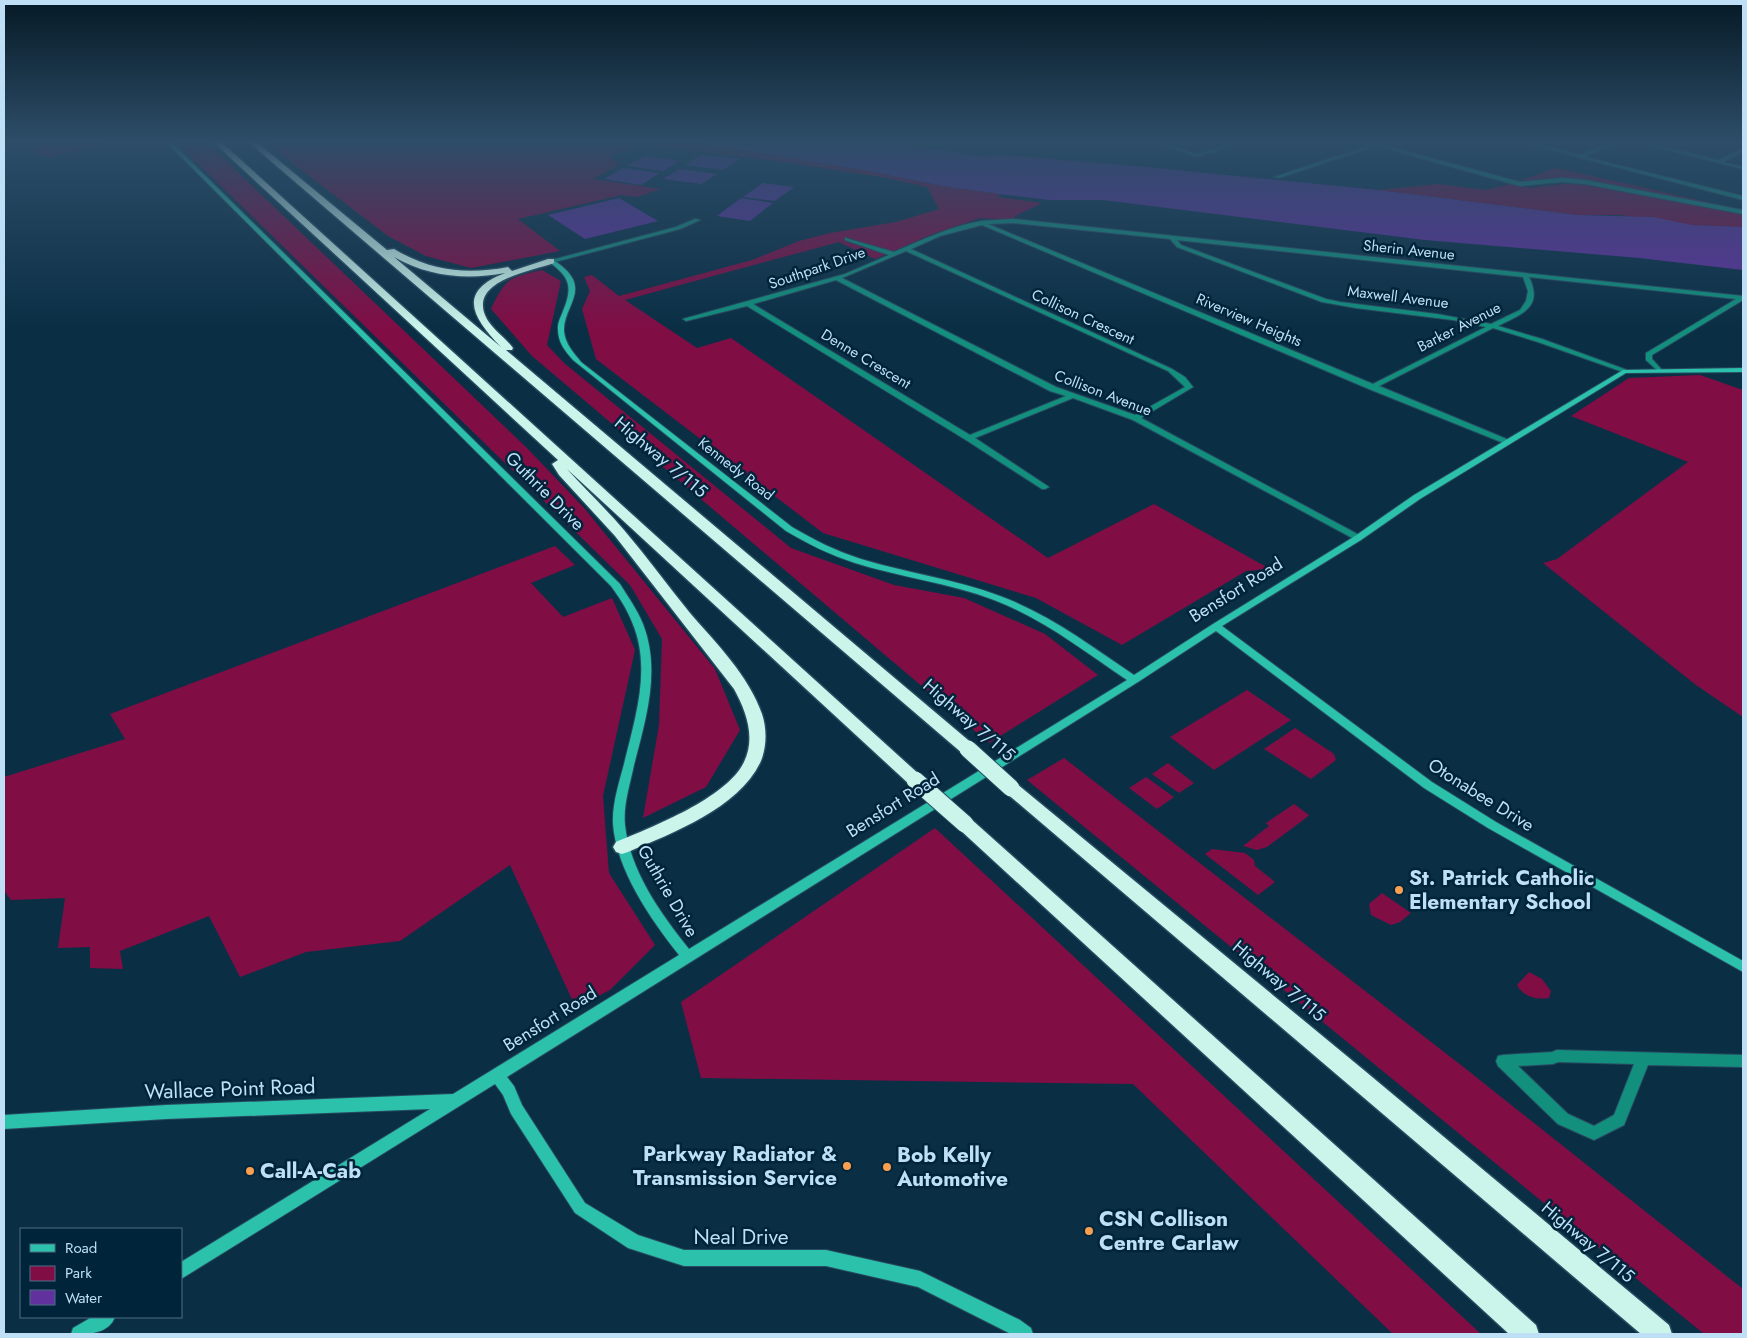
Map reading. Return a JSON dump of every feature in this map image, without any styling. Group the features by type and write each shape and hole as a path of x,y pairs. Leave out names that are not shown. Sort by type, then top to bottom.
{"highway":[{"path":"282,202 915,780 1527,1334"},
{"name":"Highway 7/115","path":"325,202 968,749 1011,788 1660,1334"},
{"path":"340,215 404,259 434,271 469,275 496,272 551,261"},
{"path":"551,261 495,281 480,294 477,307 484,322 576,416"},
{"path":"550,447 563,472 619,533 722,662 740,687 752,711 757,727 752,762 744,777 728,793 692,814 622,847"}],"street":[{"name":"Guthrie Drive","path":"229,202 615,584 638,623 646,649 648,668 645,695 622,798 619,823 622,847 639,884 672,939 687,956"},
{"path":"1693,202 1743,212"},
{"path":"551,261 678,228 697,220"},
{"name":"Sherin Avenue","path":"982,224 1013,221 1743,298"},
{"name":"Southpark Drive","path":"686,319 748,304 836,278 938,235 982,224"},
{"name":"Riverview Heights","path":"982,224 1506,442"},
{"name":"Maxwell Avenue","path":"1172,238 1179,246 1324,300 1347,306 1453,318 1490,326 1625,371"},
{"path":"847,239 893,254"},
{"name":"Collison Crescent","path":"906,249 1170,370 1190,387 1136,418"},
{"name":"Kennedy Road","path":"551,261 564,270 572,280 573,292 561,324 561,334 568,351 579,363 789,529 810,542 854,561 976,591 1003,600 1051,623 1134,680"},
{"name":"Barker Avenue","path":"1372,387 1522,311 1532,299 1533,292 1525,275"},
{"name":"Collison Avenue","path":"836,278 1053,389 1136,418 1358,538"},
{"path":"1659,370 1649,360 1648,354 1743,298"},
{"name":"Denne Crescent","path":"748,304 969,438 1045,487"},
{"path":"1625,371 1743,370"},
{"name":"Bensfort Road","path":"182,1270 458,1102 687,956 1134,680 1216,626 1358,538 1417,497 1625,371"},
{"path":"969,438 1072,396"},
{"name":"Otonabee Drive","path":"1216,626 1428,785 1492,825 1743,968"},
{"path":"1643,1059 1619,1120 1594,1133 1563,1119 1503,1061 1557,1056 1743,1061"},
{"name":"Neal Drive","path":"498,1076 508,1090 516,1109 580,1208 634,1242 684,1258 826,1258 920,1279 1014,1326 1025,1334"},
{"name":"Wallace Point Road","path":"4,1122 166,1112 458,1102"},
{"path":"79,1334 106,1318"}],"green space":[{"path":"238,202 269,202 527,448 585,509 715,669 740,730 706,787 643,818 659,725 662,639 630,585"},
{"path":"344,202 590,202 518,219 560,251 471,268 426,256 388,236"},
{"path":"935,202 1042,203 1015,216 1015,220 980,218 933,234 875,259 839,242 625,300 697,348 731,338 1048,558 1154,504 1270,569 1246,571 1122,645 1036,598 823,533 596,359 582,309 590,291 584,277 592,275 619,296 752,260 799,241 830,233 896,222 939,209"},
{"path":"1477,202 1680,202 1743,214 1743,227 1692,225 1620,215 1577,215"},
{"path":"1704,202 1709,202 1743,210"},
{"path":"542,270 561,281 547,345 564,363 791,548 894,585 964,598 1045,634 1098,675 989,743 532,356 491,309 510,280"},
{"path":"1700,375 1743,390 1743,717 1696,685 1543,563 1557,559 1688,462 1571,416 1629,378"},
{"path":"555,546 575,565 531,583 563,617 612,598 635,650 603,796 609,873 655,945 610,990 576,1008 510,865 400,941 306,952 240,977 209,916 120,951 123,969 90,968 90,947 58,948 65,898 11,900 4,891 4,777 125,739 110,714"},
{"path":"1247,690 1291,720 1214,770 1170,737"},
{"path":"1295,728 1334,754 1336,760 1311,779 1264,749"},
{"path":"1064,758 1466,1069 1743,1289 1743,1334 1704,1334 1027,780"},
{"path":"1168,763 1194,783 1179,793 1152,774"},
{"path":"1146,777 1174,797 1157,809 1129,788"},
{"path":"1294,804 1309,815 1267,847 1257,850 1243,846 1269,826 1266,823"},
{"path":"935,828 1481,1334 1393,1334 1133,1084 701,1078 681,1002"},
{"path":"1212,849 1245,853 1254,860 1255,866 1275,882 1258,895 1205,854"},
{"path":"1382,893 1411,913 1400,922 1391,925 1371,915 1369,904"},
{"path":"1529,972 1542,979 1551,991 1549,998 1531,997 1520,989 1517,985"}],"water":[{"path":"600,202 627,202 658,221 585,239 548,215"},
{"path":"735,202 773,203 750,221 717,216"},
{"path":"1123,202 1477,202 1577,215 1653,217 1692,225 1743,227 1743,270 1639,258 1425,240"}],"place":[{"name":"St. Patrick Catholic Elementary School","path":"1399,890"},
{"name":"Parkway Radiator & Transmission Service","path":"847,1166"},
{"name":"Bob Kelly Automotive","path":"887,1167"},
{"name":"Call-A-Cab","path":"250,1171"},
{"name":"CSN Collison Centre Carlaw","path":"1089,1231"}]}
